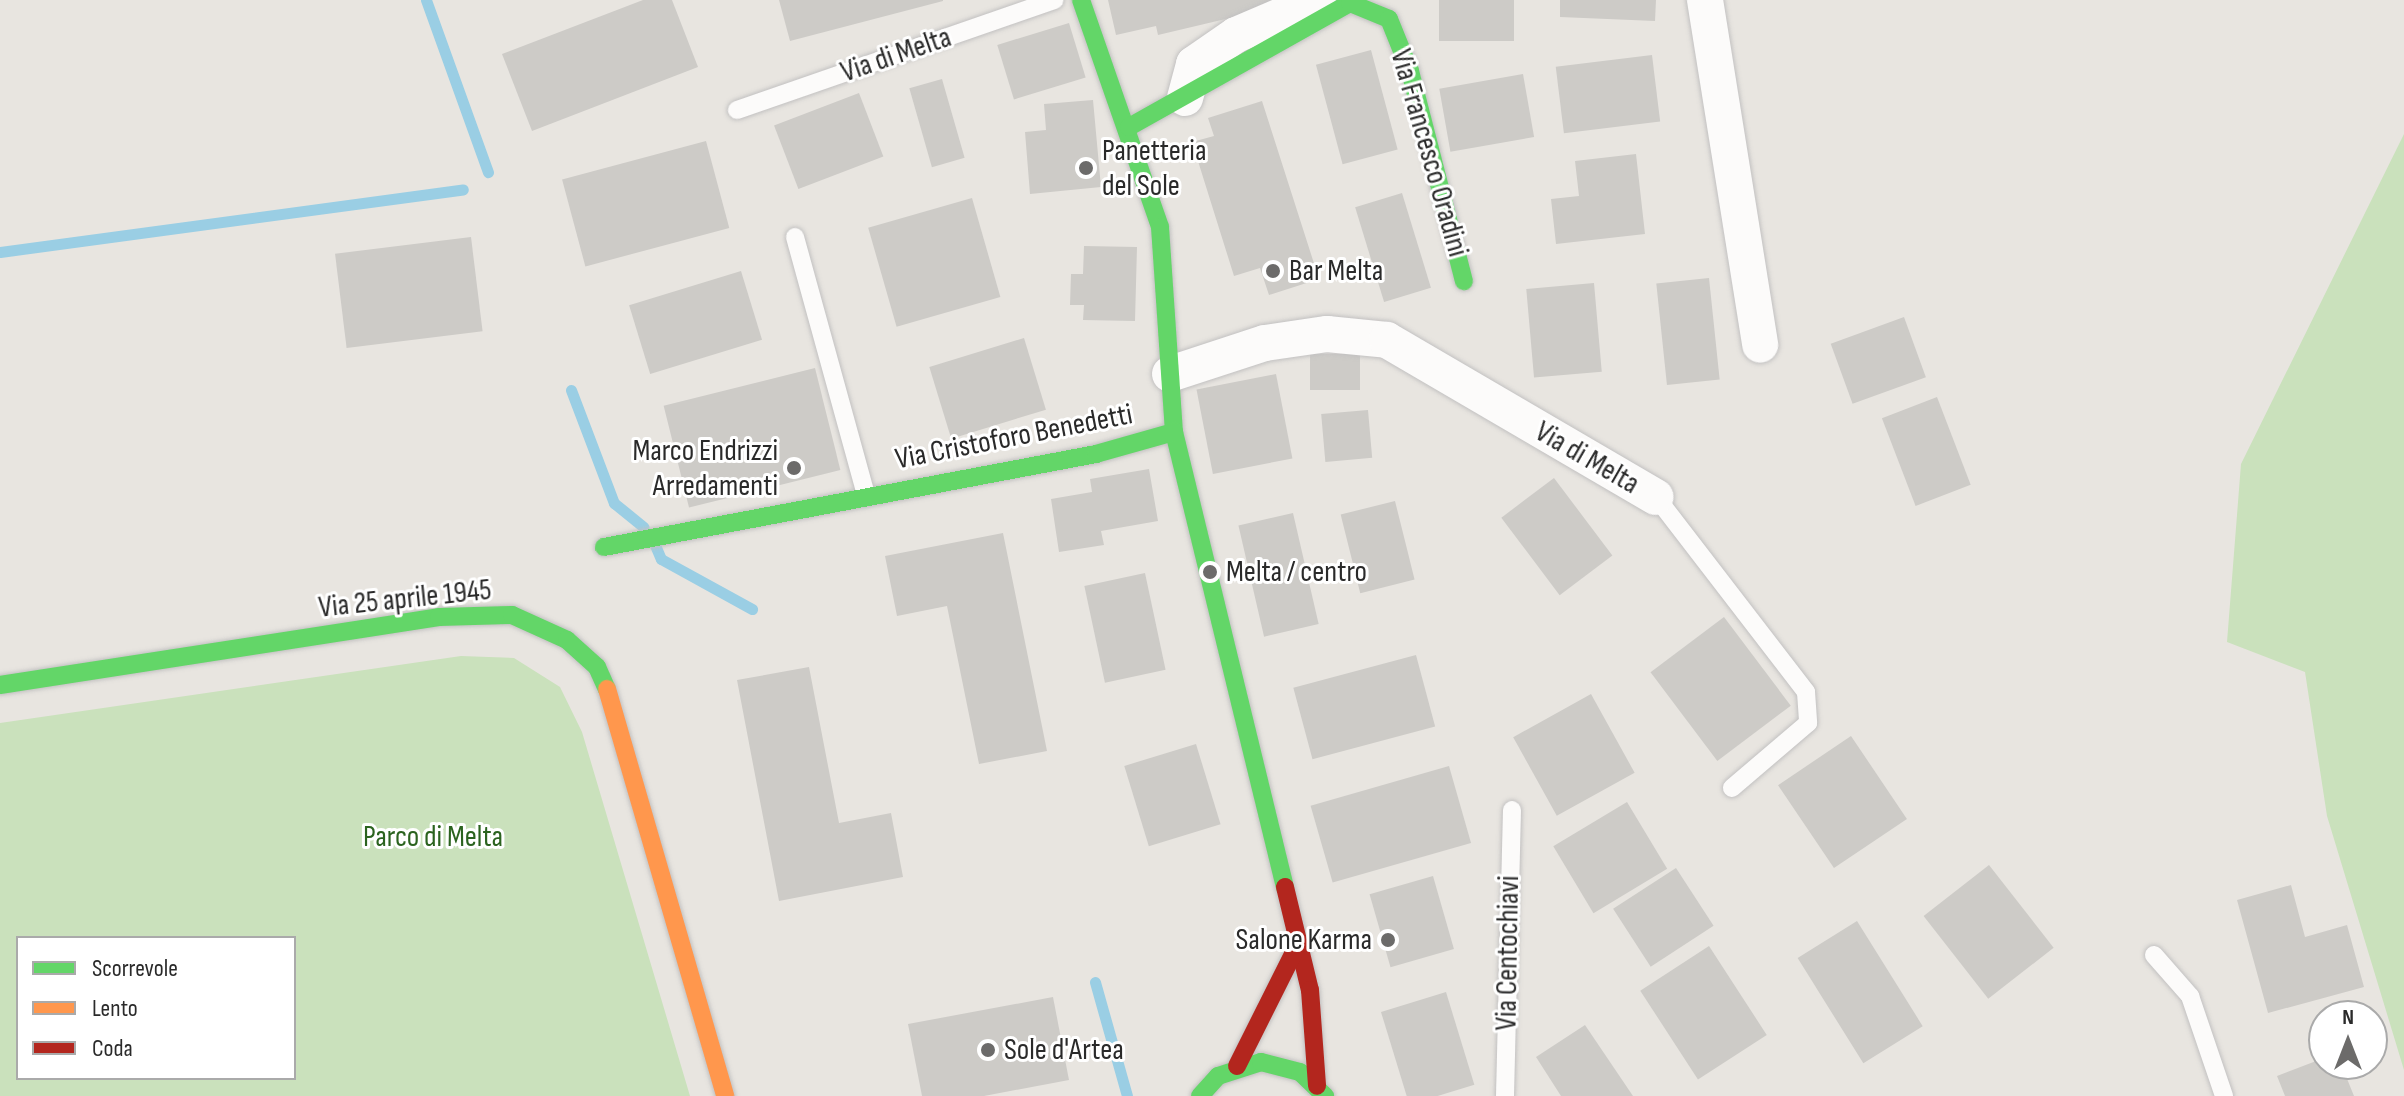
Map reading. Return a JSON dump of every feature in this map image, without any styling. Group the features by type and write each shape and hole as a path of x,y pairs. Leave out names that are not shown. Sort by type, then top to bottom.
{"street":[{"path":"1081,0 1129,127 1160,227 1174,432 1296,948 1310,990 1321,1091"},
{"path":"1185,98 1194,64 1236,35 1318,0"},
{"path":"1705,0 1760,345"},
{"name":"Via Francesco Oradini","path":"1129,127 1350,3 1389,19 1410,71 1464,281"},
{"name":"Via di Melta","path":"1170,374 1265,343 1327,334 1387,340 1656,497"},
{"name":"Via Cristoforo Benedetti","path":"604,547 866,495 1096,454 1174,432"},
{"name":"Via 25 aprile 1945","path":"0,685 439,617 512,615 567,640 597,667 615,709 725,1096"},
{"path":"1200,1096 1237,1066 1296,948"},
{"path":"1237,1066 1280,1064 1321,1091"}],"lane":[{"name":"Via di Melta","path":"737,110 1054,0"},
{"name":"Via Cristoforo Benedetti","path":"795,237 866,495"},
{"name":"Via di Melta","path":"1656,497 1806,692 1808,723 1732,788"},
{"name":"Via Centochiavi","path":"1505,1096 1512,810"},
{"path":"2154,955 2190,996 2224,1096"}],"green space":[{"path":"2404,134 2404,1070 2388,1017 2388,1000 2383,1000 2327,816 2305,672 2227,642 2241,464"},
{"name":"Parco di Melta","path":"461,656 514,658 560,687 582,732 690,1096 0,1096 0,723"}],"building":[{"path":"643,0 672,0 698,67 532,131 502,54"},
{"path":"779,0 943,0 943,1 790,41"},
{"path":"1108,0 1302,1 1158,35 1156,26 1116,35"},
{"path":"1439,0 1514,0 1514,41 1439,41"},
{"path":"1560,0 1656,0 1655,21 1560,17"},
{"path":"1069,23 1086,78 1014,99 997,45"},
{"path":"1371,50 1398,149 1343,164 1316,65"},
{"path":"1652,55 1660,122 1564,133 1556,67"},
{"path":"1523,74 1534,137 1450,152 1439,89"},
{"path":"942,79 965,158 932,167 909,88"},
{"path":"859,93 883,156 798,189 774,126"},
{"path":"1093,100 1101,187 1030,194 1025,132 1046,130 1044,104"},
{"path":"1262,101 1319,279 1269,295 1260,268 1234,276 1192,142 1214,136 1208,118"},
{"path":"706,141 729,228 585,266 562,180"},
{"path":"1636,154 1645,234 1556,244 1551,199 1579,196 1575,161"},
{"path":"1402,193 1431,288 1384,302 1355,207"},
{"path":"972,198 1000,297 897,327 868,228"},
{"path":"471,237 483,331 347,348 335,254"},
{"path":"1084,246 1137,247 1135,321 1083,320 1084,305 1070,305 1071,274 1083,274"},
{"path":"741,271 762,340 650,374 629,305"},
{"path":"1709,278 1720,379 1667,385 1656,284"},
{"path":"1594,283 1602,372 1534,378 1526,289"},
{"path":"1904,317 1926,377 1853,404 1831,344"},
{"path":"1024,338 1046,410 951,439 929,367"},
{"path":"1310,354 1360,354 1360,390 1310,390"},
{"path":"815,368 840,470 689,508 664,406"},
{"path":"1276,374 1292,458 1213,474 1196,389"},
{"path":"1937,397 1971,485 1916,506 1882,418"},
{"path":"1368,410 1372,458 1325,462 1321,414"},
{"path":"1149,469 1158,521 1101,531 1104,545 1059,552 1051,499 1092,492 1090,479"},
{"path":"1554,478 1612,555 1560,595 1501,518"},
{"path":"1395,501 1415,580 1360,593 1341,515"},
{"path":"1293,513 1319,624 1264,637 1238,526"},
{"path":"1003,533 1047,751 979,764 947,606 897,616 885,556"},
{"path":"1145,573 1166,670 1105,683 1084,586"},
{"path":"1724,617 1791,706 1717,761 1651,672"},
{"path":"1416,655 1435,726 1312,759 1293,688"},
{"path":"809,667 839,823 891,813 903,877 779,901 737,680"},
{"path":"1591,694 1635,773 1557,816 1513,737"},
{"path":"1851,736 1907,819 1834,868 1778,785"},
{"path":"1196,744 1221,824 1149,846 1124,766"},
{"path":"1449,766 1471,843 1333,883 1311,806"},
{"path":"1627,802 1667,869 1593,913 1553,846"},
{"path":"1989,865 2054,948 1988,999 1924,916"},
{"path":"1676,868 1714,926 1651,967 1613,909"},
{"path":"1433,876 1454,949 1391,967 1370,894"},
{"path":"2291,885 2305,937 2347,925 2364,987 2268,1013 2237,900"},
{"path":"1857,921 1923,1026 1863,1063 1798,958"},
{"path":"1709,946 1767,1035 1698,1080 1640,991"},
{"path":"1446,992 1474,1085 1438,1096 1407,1096 1381,1012"},
{"path":"1053,997 1069,1080 984,1096 922,1096 908,1024"},
{"path":"1585,1025 1633,1096 1561,1096 1536,1057"},
{"path":"2308,1064 2308,1080 2348,1080 2354,1096 2285,1096 2277,1076"}],"waterway":[{"path":"426,0 488,172"},
{"path":"0,252 463,189"},
{"path":"571,390 614,503 644,527"},
{"path":"655,545 661,559 752,609"},
{"path":"1095,982 1127,1096"}],"traffic: fast":[{"path":"1081,0 1160,227 1174,432 1285,887"},
{"path":"1129,127 1350,3 1389,19 1410,71 1464,281"},
{"path":"604,547 1096,454 1174,432"},
{"path":"0,685 439,617 512,615 567,640 597,667 607,689"},
{"path":"1200,1096 1218,1076 1261,1062 1300,1072 1325,1096"}],"traffic: slow":[{"path":"607,689 725,1096"}],"traffic: jam":[{"path":"1285,887 1310,990 1317,1086"},
{"path":"1237,1066 1296,948"}],"place":[{"name":"Panetteria del Sole","path":"1086,168"},
{"name":"Bar Melta","path":"1273,271"},
{"name":"Marco Endrizzi Arredamenti","path":"794,468"},
{"name":"Melta / centro","path":"1210,572"},
{"name":"Salone Karma","path":"1388,940"},
{"name":"Sole d'Artea","path":"988,1050"}]}
